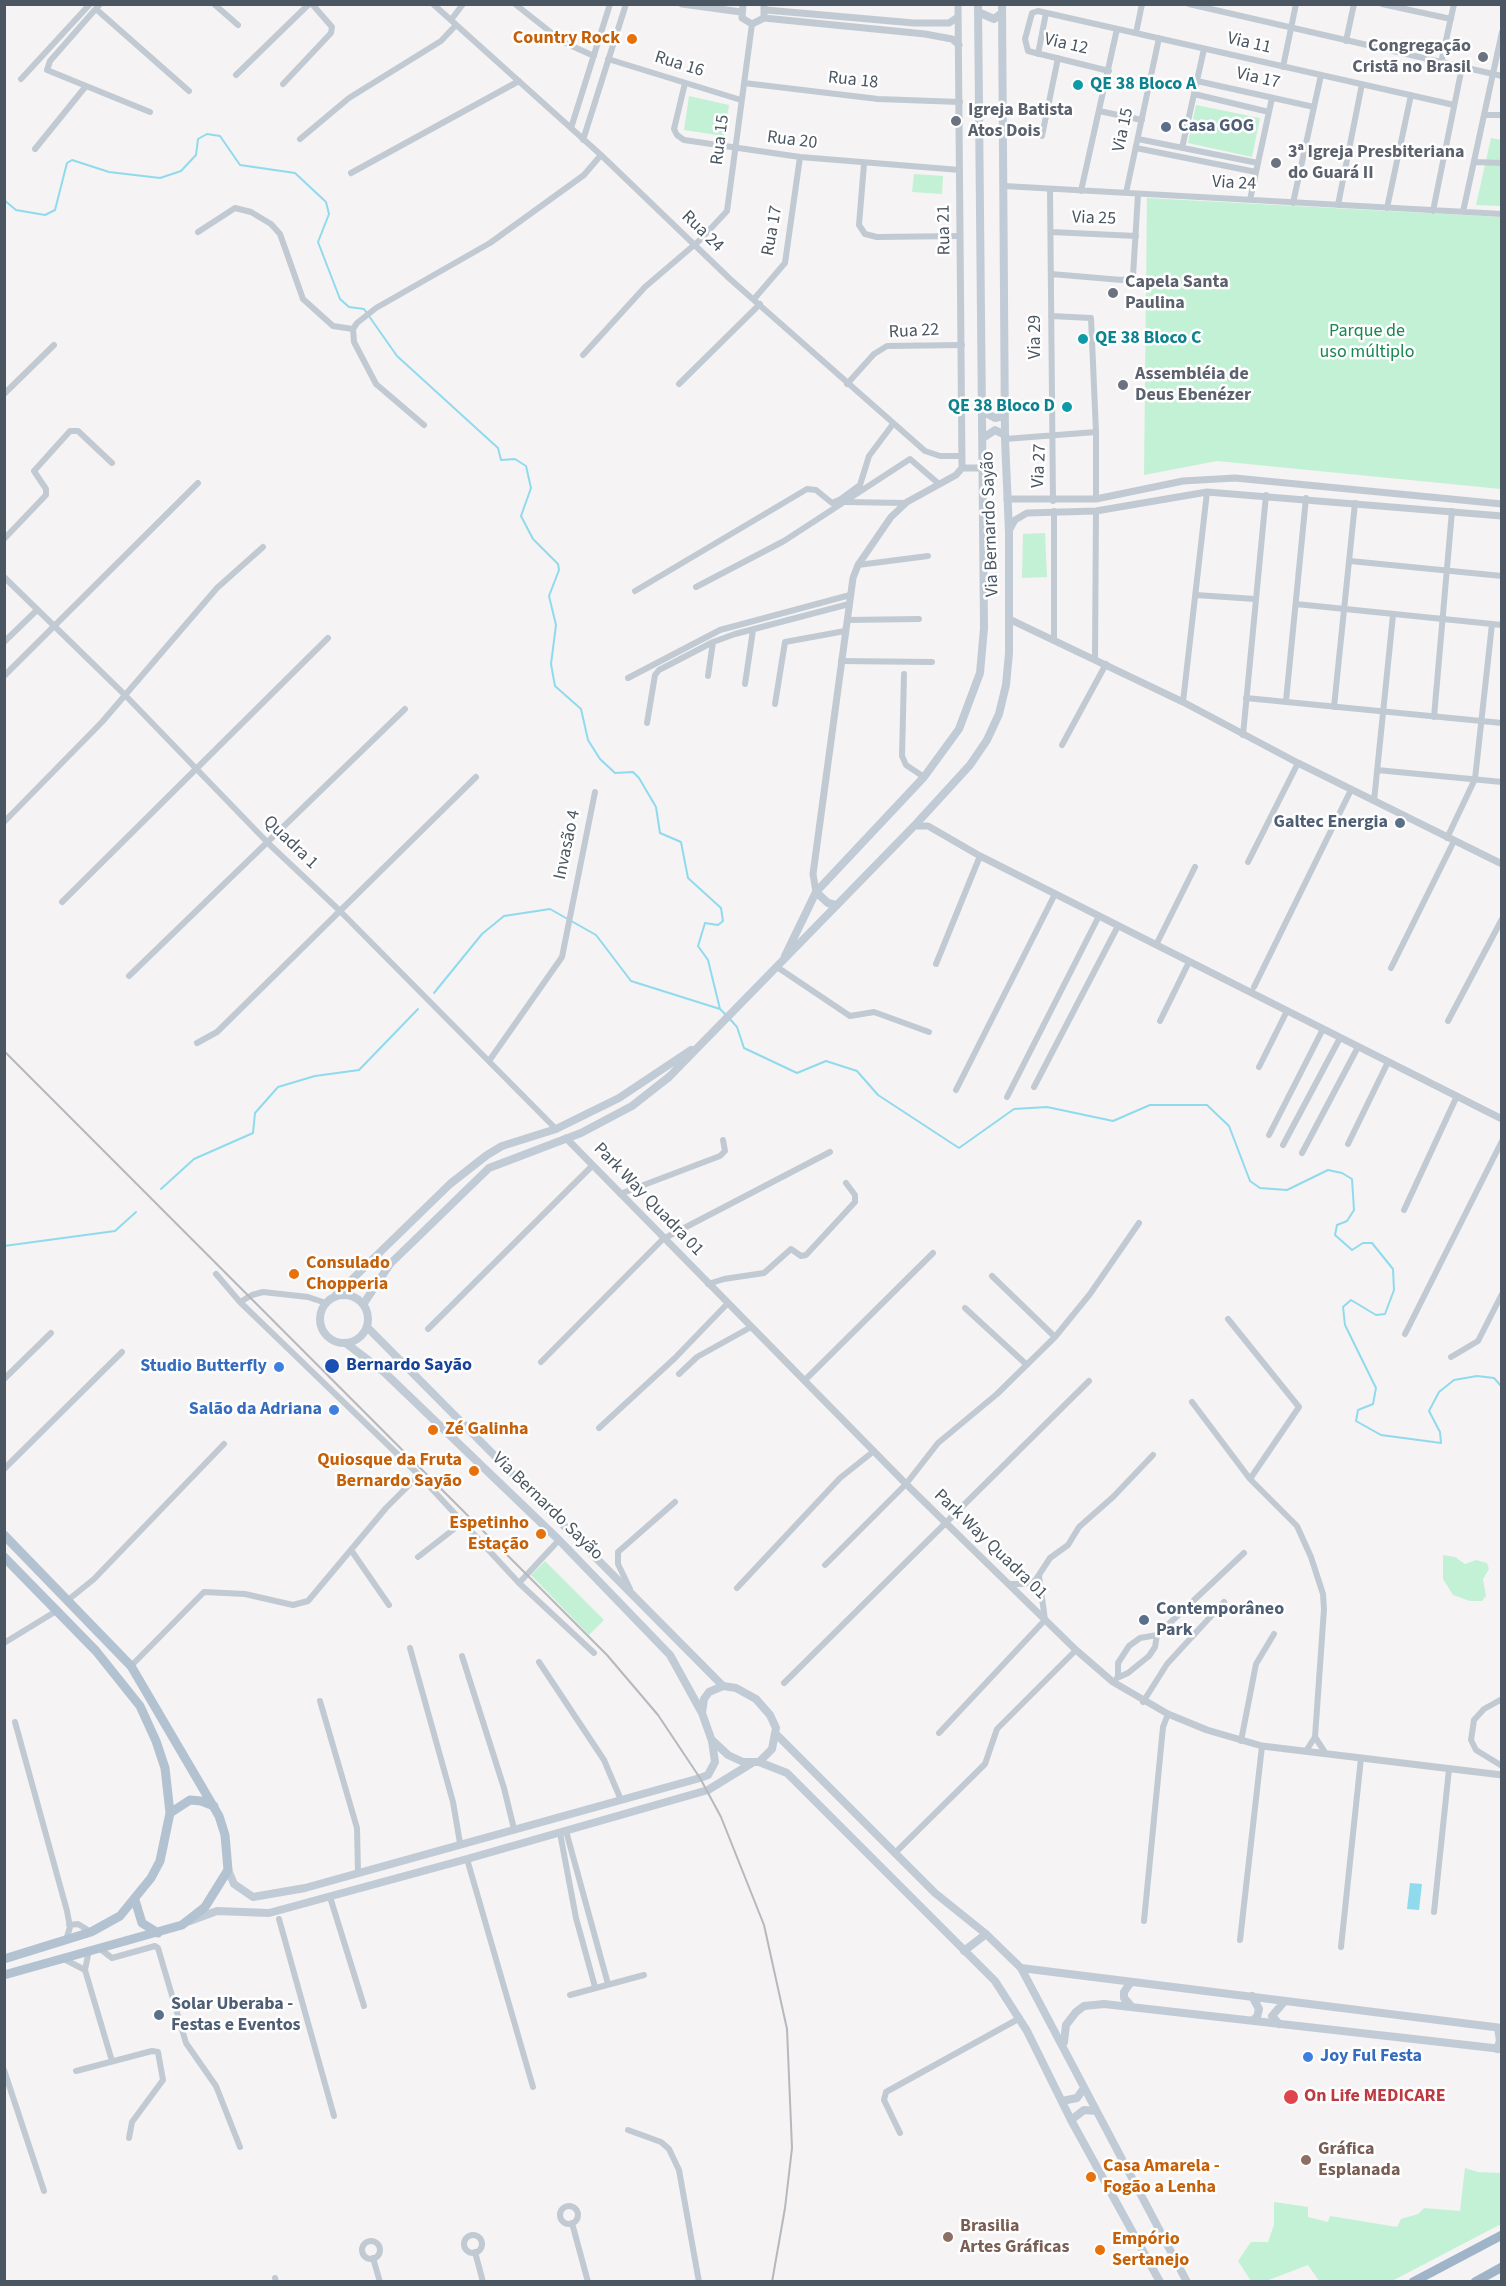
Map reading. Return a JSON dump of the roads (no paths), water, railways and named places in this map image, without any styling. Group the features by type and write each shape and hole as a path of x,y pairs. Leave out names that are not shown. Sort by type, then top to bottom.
{"highway":[{"path":"1413,2282 1424,2279 1502,2235"},
{"path":"1474,2282 1502,2267"}],"main road":[{"path":"978,8 994,19 1000,16 1002,8"},
{"name":"Via Bernardo Sayão","path":"783,959 816,892 924,777 959,729 980,673 984,628 978,8"},
{"name":"Via Bernardo Sayão","path":"364,1303 390,1264 489,1168 566,1138 621,1112 651,1092 716,1029 914,826 970,765 999,714 1006,685 1010,619 1005,437 1002,8"},
{"path":"982,411 993,417 1001,417 1006,412 1006,406"},
{"path":"983,438 995,430 1005,437"},
{"path":"816,892 828,903 836,905"},
{"name":"Via Bernardo Sayão","path":"335,1296 450,1184 487,1155 502,1146 556,1129 619,1098 706,1039"},
{"path":"345,1294 364,1303 369,1315 368,1328 360,1339 346,1344 335,1342 325,1335 320,1325 320,1313 326,1303 335,1296 345,1294"},
{"path":"368,1328 723,1686"},
{"name":"Via Bernardo Sayão","path":"346,1344 384,1372 560,1540 670,1655 702,1713"},
{"path":"4,1535 131,1666 214,1806 225,1835 228,1870 234,1884 253,1897 304,1888 708,1775 715,1762 712,1741 702,1713 704,1699 715,1689 723,1686 735,1688 756,1699 770,1715 776,1734 935,1893 986,1934 1021,1968 1186,2282"},
{"path":"4,1557 58,1610 119,1677 140,1706 165,1768 171,1813 160,1860 135,1900 120,1916 91,1932 4,1959"},
{"path":"4,1975 158,1933 217,1911 271,1912 708,1790 772,1749 776,1734"},
{"path":"712,1741 728,1755 787,1773 995,1981 1020,2018 1071,2120 1160,2282"},
{"path":"171,1813 190,1800 214,1806"},
{"path":"190,1922 210,1901 228,1870"},
{"path":"135,1900 141,1923 158,1933"},
{"path":"964,1951 986,1934"},
{"path":"1021,1968 1500,2028 1499,2049 1131,2006 1095,2004 1084,2006 1066,2025 1064,2046"},
{"path":"1131,1982 1124,1992 1124,1998 1131,2006"},
{"path":"1252,1996 1259,2008 1257,2017 1253,2020"},
{"path":"1279,2024 1272,2016 1284,2002"},
{"path":"1062,2101 1077,2098 1084,2088"},
{"path":"1071,2120 1084,2110 1096,2111"}],"street":[{"path":"21,79 90,4"},
{"path":"214,4 238,25"},
{"path":"236,75 310,4 332,27 331,33 283,84"},
{"name":"Rua 24","path":"433,4 601,155 693,244 893,424 928,453 962,456"},
{"path":"300,139 349,98 441,41 463,4"},
{"path":"515,4 559,40 594,56"},
{"path":"571,128 610,4"},
{"path":"583,140 626,4"},
{"name":"Rua 21","path":"958,4 962,468"},
{"path":"1136,33 1142,4"},
{"path":"1189,4 1502,76"},
{"path":"1283,67 1296,4"},
{"path":"1346,40 1354,4"},
{"path":"1382,4 1451,19"},
{"path":"1441,63 1454,4"},
{"path":"686,5 742,8 746,22 752,24 764,18 925,34 952,39 959,45"},
{"path":"150,112 50,71 47,66 98,7 189,91"},
{"path":"764,18 765,7 914,23 949,23 958,17"},
{"name":"Via 11","path":"1038,11 1454,105"},
{"name":"Via 12","path":"1038,11 1030,16 1024,43 1028,51 1109,71"},
{"path":"1038,54 1046,13"},
{"name":"Rua 15","path":"583,355 645,287 727,212 752,24"},
{"path":"1081,191 1117,29"},
{"path":"1463,212 1502,32"},
{"name":"Via 15","path":"1126,193 1159,38"},
{"path":"1182,148 1204,49"},
{"path":"1042,136 1058,58"},
{"name":"Rua 16","path":"608,59 741,100"},
{"path":"1432,211 1462,67"},
{"path":"1293,203 1321,75"},
{"path":"351,172 519,81"},
{"name":"Via 17","path":"1197,81 1314,107"},
{"name":"Rua 20","path":"685,83 675,123 677,135 690,142 864,164 960,170"},
{"name":"Rua 18","path":"744,83 878,99 960,102"},
{"path":"1338,205 1362,84"},
{"path":"35,149 86,86"},
{"name":"Via 17","path":"1194,94 1269,112"},
{"path":"1387,208 1411,95"},
{"path":"1250,200 1272,98"},
{"path":"1099,111 1142,120"},
{"path":"1484,115 1502,115"},
{"path":"1138,139 1258,163"},
{"path":"1136,148 1256,172"},
{"path":"424,425 375,384 354,342 352,329 357,322 371,312 490,243 584,175 601,155"},
{"name":"Rua 17","path":"754,299 785,263 800,157"},
{"path":"1474,162 1502,164"},
{"path":"864,164 859,225 865,234 877,237 960,236"},
{"name":"Via 24","path":"1004,186 1502,214"},
{"name":"Via 29","path":"1050,189 1054,436"},
{"path":"1051,274 1130,279 1134,274 1138,194"},
{"path":"198,232 236,208 251,212 271,224 280,234 303,298 333,326 352,329"},
{"name":"Via 25","path":"1051,232 1136,236"},
{"path":"679,384 760,304"},
{"path":"1051,316 1090,318 1096,432 1096,499"},
{"path":"4,394 54,345"},
{"name":"Rua 22","path":"847,384 874,354 888,346 962,345"},
{"path":"635,591 807,489 816,490 832,503 841,499 860,485 869,456 893,424"},
{"path":"4,539 46,495 46,489 34,471 70,431 78,431 112,463"},
{"name":"Via 27","path":"1053,501 1054,436 1096,432"},
{"path":"1005,437 1054,436"},
{"path":"696,588 755,558 910,459 939,484"},
{"path":"816,892 813,874 850,595 858,565 884,526 906,503 956,475 962,468 983,468"},
{"path":"1007,499 1053,501 1096,499 1206,478 1235,478 1502,504"},
{"path":"4,676 198,483"},
{"path":"1155,487 1158,499"},
{"path":"1145,489 1147,501"},
{"path":"1183,702 1207,492"},
{"path":"1009,532 1015,520 1027,513 1096,511 1207,492 1306,498 1502,516"},
{"path":"1243,735 1266,495"},
{"path":"1286,701 1306,498"},
{"path":"845,502 906,503"},
{"path":"1334,707 1355,503"},
{"path":"1054,511 1054,640"},
{"path":"1095,658 1096,511"},
{"path":"1434,717 1452,511"},
{"path":"4,822 125,695 217,588 263,547"},
{"path":"858,565 928,556"},
{"path":"1350,561 1502,576"},
{"name":"Quadra 1","path":"4,577 125,695 269,844 339,910 556,1129"},
{"path":"628,678 720,630 850,595"},
{"path":"1196,595 1255,599"},
{"path":"647,723 657,672 713,642 849,604"},
{"path":"1296,604 1502,625"},
{"path":"4,642 37,610"},
{"path":"1374,801 1393,615"},
{"path":"847,620 920,619"},
{"path":"1010,619 1025,628 1095,658 1351,790 1502,864"},
{"path":"1391,968 1450,839 1474,779 1492,624"},
{"path":"1009,632 1025,628"},
{"path":"745,684 753,630"},
{"path":"775,704 784,642 845,631"},
{"path":"62,902 328,638"},
{"path":"708,676 713,642"},
{"path":"841,661 932,662"},
{"path":"1062,744 1106,664"},
{"path":"904,674 902,756 906,765 924,777"},
{"path":"1246,698 1502,723"},
{"path":"129,976 269,844 405,709"},
{"path":"1248,862 1298,763"},
{"path":"1377,770 1502,782"},
{"path":"197,1043 217,1032 476,777"},
{"path":"1254,987 1351,790"},
{"name":"Invasão 4","path":"489,1061 562,957 595,792"},
{"path":"923,816 928,826"},
{"path":"914,826 928,826 980,856 1502,1119"},
{"path":"936,964 980,856"},
{"path":"1156,945 1195,867"},
{"path":"956,1090 1055,894"},
{"path":"1007,1097 1099,916"},
{"path":"1448,1021 1502,919"},
{"path":"1034,1087 1118,926"},
{"path":"1160,1021 1189,962"},
{"path":"777,966 850,1016 874,1012 929,1032"},
{"path":"1259,1067 1287,1011"},
{"path":"1269,1135 1323,1029"},
{"path":"1283,1145 1340,1038"},
{"path":"1302,1153 1358,1047"},
{"path":"1348,1144 1388,1062"},
{"path":"1404,1210 1457,1096"},
{"name":"Park Way Quadra 01","path":"566,1138 906,1485 1076,1650 1143,1702 1168,1714 1262,1746 1502,1775"},
{"path":"620,1194 720,1156 725,1151 723,1140"},
{"path":"1405,1334 1502,1141"},
{"path":"541,1362 663,1239 830,1152"},
{"path":"428,1329 592,1165"},
{"path":"708,1284 724,1279 764,1273 791,1248 801,1256 806,1255 855,1202 855,1195 846,1183"},
{"path":"825,1565 906,1485 938,1443 997,1394 1055,1337 1090,1294 1139,1223"},
{"path":"805,1380 933,1253"},
{"path":"216,1274 240,1302 419,1475 519,1583 594,1653"},
{"path":"992,1276 1055,1337"},
{"path":"240,1302 252,1294 263,1292 308,1297 326,1303"},
{"path":"1451,1357 1478,1341 1502,1294"},
{"path":"599,1428 675,1358 728,1303"},
{"path":"965,1308 1027,1365"},
{"path":"1228,1319 1299,1407 1250,1479"},
{"path":"679,1374 697,1357 751,1327"},
{"path":"4,1379 51,1333"},
{"path":"4,1469 122,1352"},
{"path":"784,1683 1089,1382"},
{"path":"1192,1402 1250,1479 1297,1526 1311,1557 1323,1594 1324,1609 1315,1737 1306,1751"},
{"path":"68,1600 94,1579 224,1444"},
{"path":"737,1588 840,1478 874,1451"},
{"path":"1009,1584 1029,1584 1039,1576 1050,1558 1068,1545 1079,1527 1113,1497 1153,1455"},
{"path":"131,1666 201,1594 245,1594 293,1605 303,1604 318,1590 386,1508 419,1475"},
{"path":"633,1594 618,1564 618,1552 675,1502"},
{"path":"418,1557 463,1522"},
{"path":"519,1583 560,1540"},
{"path":"351,1550 389,1605"},
{"path":"1116,1679 1118,1663 1129,1646 1140,1638 1157,1635 1245,1553"},
{"path":"939,1733 1045,1620 1039,1576"},
{"path":"1143,1702 1167,1664 1224,1602"},
{"path":"4,1643 58,1610"},
{"path":"1242,1741 1256,1664 1274,1634"},
{"path":"1116,1679 1149,1656 1155,1647 1157,1635"},
{"path":"410,1648 453,1802 460,1844"},
{"path":"896,1852 985,1764 997,1729 1076,1650"},
{"path":"462,1656 504,1788 514,1829"},
{"path":"539,1662 604,1760 621,1800"},
{"path":"1502,1699 1479,1713 1474,1720 1471,1740 1476,1750 1502,1766"},
{"path":"320,1701 357,1828 358,1873"},
{"path":"1144,1921 1163,1726 1168,1714"},
{"path":"15,1722 67,1911 69,1925 66,1940"},
{"path":"1315,1737 1326,1754"},
{"path":"1240,1940 1262,1746"},
{"path":"1341,1947 1362,1758"},
{"path":"1434,1912 1449,1769"},
{"path":"563,1832 590,1913 608,1984"},
{"path":"563,1832 565,1869 595,1987"},
{"path":"467,1859 532,2087"},
{"path":"565,1869 576,1867"},
{"path":"330,1897 364,2006"},
{"path":"279,1919 283,1909"},
{"path":"271,1912 279,1919 334,2116"},
{"path":"576,1917 590,1913"},
{"path":"69,1925 78,1924 91,1932"},
{"path":"99,1948 112,1958 155,1946 158,1948 186,2043 216,2086 240,2146"},
{"path":"89,1950 85,1970 112,2061"},
{"path":"61,1958 85,1970"},
{"path":"592,1976 605,1972"},
{"path":"570,1995 644,1975"},
{"path":"900,2133 884,2100 886,2092 1020,2018"},
{"path":"75,2071 157,2051 164,2075 163,2080 132,2122 129,2138"},
{"path":"4,2070 44,2191"},
{"path":"628,2130 661,2142 669,2149 679,2170 699,2282"},
{"path":"572,2223 588,2282"},
{"path":"476,2252 483,2282"},
{"path":"373,2258 380,2282"}],"water":[{"path":"1410,1883 1422,1884 1419,1910 1407,1909"}],"waterway":[{"path":"4,200 16,210 45,215 55,210 67,163 72,160 109,172 160,178 181,171 196,155 198,139 207,134 220,136 240,165 295,173 326,202 329,214 318,242 340,299 349,307 364,309 397,356 498,448 501,460 515,459 526,466 531,488 521,516 533,539 558,564 559,570 549,596 556,625 551,664 555,686 581,709 588,740 600,759 615,773 633,772 639,778 656,807 660,833 681,842 688,878 721,908 723,921 718,925 705,923 698,946 708,960 720,1009 725,1014"},
{"path":"434,993 482,934 504,916 550,909 596,935 631,981 720,1009"},
{"path":"161,1189 194,1159 253,1133 255,1113 278,1087 315,1076 359,1070 418,1009"},
{"path":"729,1018 737,1027 744,1048 797,1073 826,1061 857,1071 878,1095 959,1148 1014,1109 1047,1107 1113,1121 1150,1105 1207,1105 1229,1126 1250,1181 1260,1188 1287,1190 1328,1170 1342,1173 1352,1179 1354,1210 1347,1221 1337,1225 1335,1235 1352,1250 1363,1243 1372,1243 1393,1269 1394,1290 1385,1314 1376,1315 1351,1300 1343,1307 1345,1325 1376,1388 1373,1404 1358,1410 1356,1421 1381,1435 1441,1443 1440,1432 1429,1411 1439,1392 1454,1380 1477,1376 1494,1378 1502,1387"},
{"path":"4,1246 115,1231 136,1212"}],"railway":[{"path":"4,1051 607,1655 658,1715 700,1778 721,1817 764,1925 787,2029 792,2148 785,2208 772,2282"}],"place":[{"name":"Country Rock","path":"632,39"},
{"name":"Congregação Cristã no Brasil","path":"1483,57"},
{"name":"QE 38 Bloco A","path":"1078,85"},
{"name":"Igreja Batista Atos Dois","path":"956,121"},
{"name":"Casa GOG","path":"1166,127"},
{"name":"3ª Igreja Presbiteriana do Guará II","path":"1276,163"},
{"name":"Capela Santa Paulina","path":"1113,293"},
{"name":"QE 38 Bloco C","path":"1083,339"},
{"name":"Assembléia de Deus Ebenézer","path":"1123,385"},
{"name":"QE 38 Bloco D","path":"1067,407"},
{"name":"Galtec Energia","path":"1400,823"},
{"name":"Consulado Chopperia","path":"294,1274"},
{"name":"Bernardo Sayão","path":"332,1366"},
{"name":"Studio Butterfly","path":"279,1367"},
{"name":"Salão da Adriana","path":"334,1410"},
{"name":"Zé Galinha","path":"433,1430"},
{"name":"Quiosque da Fruta Bernardo Sayão","path":"474,1471"},
{"name":"Espetinho Estação","path":"541,1534"},
{"name":"Contemporâneo Park","path":"1144,1620"},
{"name":"Solar Uberaba - Festas e Eventos","path":"159,2015"},
{"name":"Joy Ful Festa","path":"1308,2057"},
{"name":"On Life MEDICARE","path":"1291,2097"},
{"name":"Gráfica Esplanada","path":"1306,2160"},
{"name":"Casa Amarela - Fogão a Lenha","path":"1091,2177"},
{"name":"Brasilia Artes Gráficas","path":"948,2237"},
{"name":"Empório Sertanejo","path":"1100,2250"}],"park label":[{"name":"Parque de uso múltiplo","path":"1367,342"}]}
